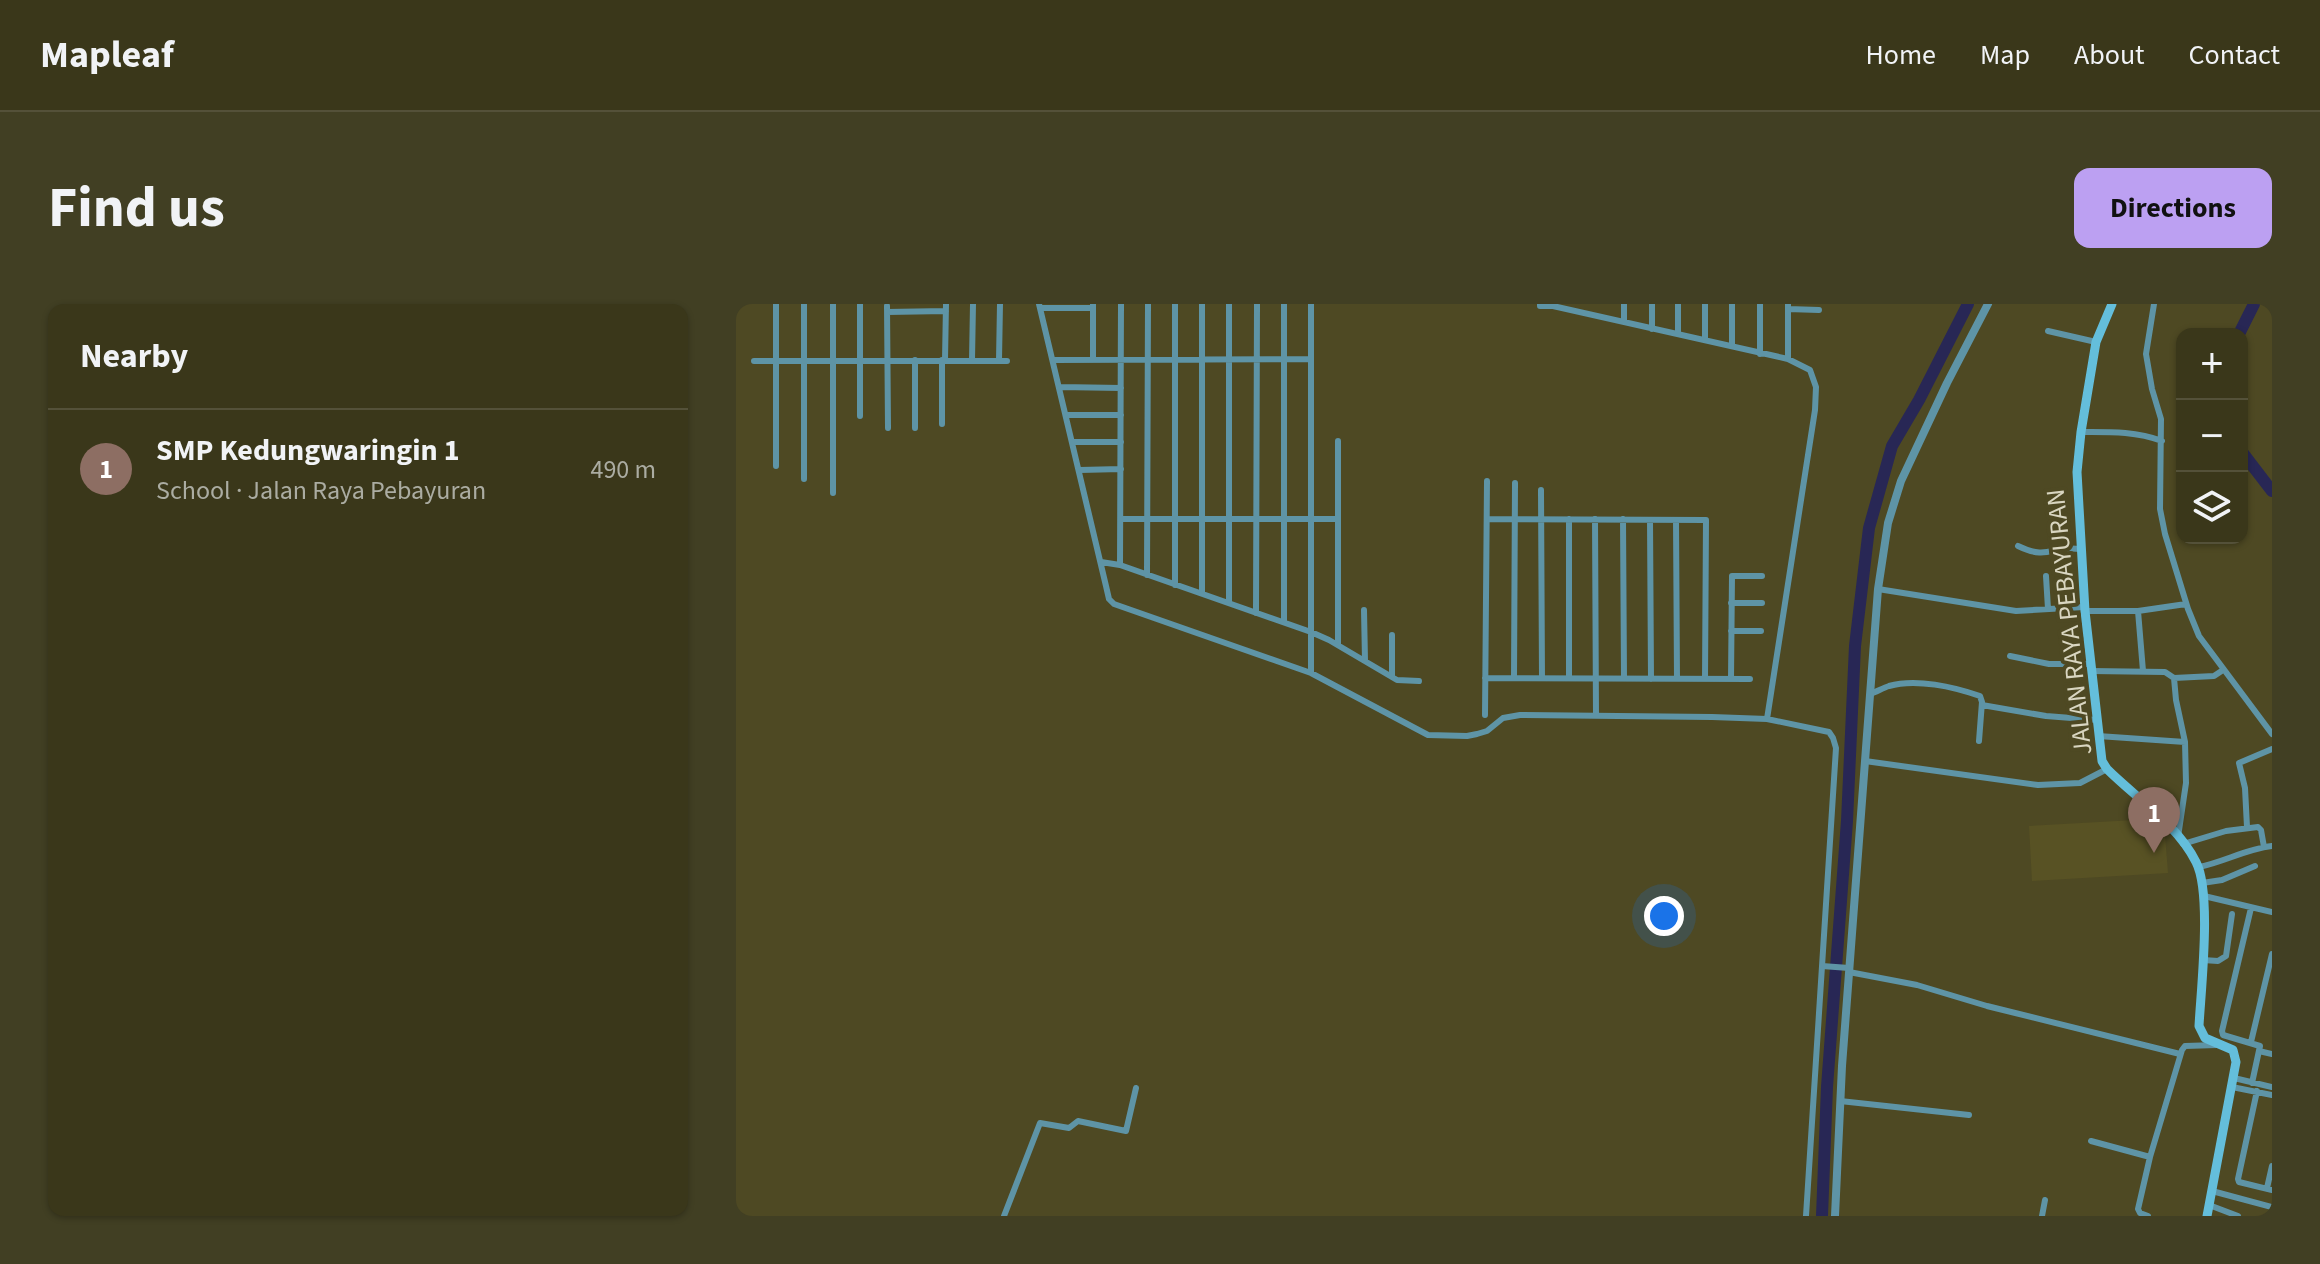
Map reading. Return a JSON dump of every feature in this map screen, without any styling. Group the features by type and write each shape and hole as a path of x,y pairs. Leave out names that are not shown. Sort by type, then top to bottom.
{"main road":[{"name":"JALAN RAYA PEBAYURAN","path":"2112,304 2096,342 2077,472 2090,667 2102,761 2181,840 2199,867 2204,896 2199,1026 2205,1038 2223,1044 2235,1053 2233,1083 2208,1211"}],"street":[{"path":"776,304 776,466"},
{"path":"804,304 804,479"},
{"path":"833,304 833,493"},
{"path":"860,304 860,416"},
{"path":"972,360 973,304"},
{"path":"754,361 1003,360 1000,304"},
{"path":"1120,565 1121,304"},
{"path":"1147,575 1148,304"},
{"path":"1175,304 1175,585"},
{"path":"1202,304 1202,593"},
{"path":"1229,304 1229,603"},
{"path":"1256,613 1257,304"},
{"path":"1284,304 1284,621"},
{"path":"1311,304 1311,673"},
{"path":"1596,304 1596,316"},
{"path":"1624,304 1624,322"},
{"path":"1652,304 1652,329"},
{"path":"1678,304 1678,334"},
{"path":"1705,304 1705,340"},
{"path":"1732,304 1732,346"},
{"path":"1760,304 1760,354"},
{"path":"1835,1216 1848,969 1878,589 1888,523 1901,481 1988,304"},
{"path":"2154,304 2146,354 2161,419 2160,515 2186,604 2199,636 2272,734"},
{"path":"1538,305 1569,307 1596,316 1788,359 1810,370 1815,381 1815,401 1767,719"},
{"path":"1093,359 1093,306 1040,306 1109,599 1114,604 1311,673 1428,735 1477,734 1509,716 1767,719 1829,732 1836,748 1826,966 1806,1216"},
{"path":"1788,359 1788,307 1819,310"},
{"path":"888,428 887,309 946,308 942,424"},
{"path":"2048,331 2096,342"},
{"path":"1054,360 1311,359"},
{"path":"915,360 915,428"},
{"path":"1060,387 1121,388"},
{"path":"1067,415 1121,415"},
{"path":"2081,432 2138,433 2162,441"},
{"path":"1338,441 1338,645"},
{"path":"1073,442 1121,442"},
{"path":"1080,470 1121,469"},
{"path":"1485,715 1487,481"},
{"path":"1514,678 1515,483"},
{"path":"1541,490 1542,678"},
{"path":"1121,519 1338,519"},
{"path":"1487,519 1706,520 1705,679"},
{"path":"1569,519 1569,678"},
{"path":"1595,519 1596,716"},
{"path":"1623,519 1624,678"},
{"path":"1650,520 1651,679"},
{"path":"1676,520 1677,679"},
{"path":"2018,546 2044,554 2061,549 2080,549"},
{"path":"1101,562 1120,565 1284,621 1338,645 1397,680 1419,681"},
{"path":"1731,679 1732,576 1762,576"},
{"path":"2046,576 2048,609"},
{"path":"1878,589 2016,611 2138,611 2186,604"},
{"path":"1731,603 1762,603"},
{"path":"1364,610 1365,661"},
{"path":"2138,611 2143,671"},
{"path":"1731,631 1761,631"},
{"path":"1392,635 1392,676"},
{"path":"2010,656 2053,664 2165,672 2174,678 2214,676 2223,670"},
{"path":"1485,678 1750,679"},
{"path":"2174,678 2187,770 2181,840 2247,827 2260,828 2264,847"},
{"path":"1870,694 1890,686 1907,684 1928,685 1980,696 1979,741"},
{"path":"1982,705 2063,718 2097,720"},
{"path":"2098,736 2185,742"},
{"path":"2247,827 2245,788 2239,763 2272,749"},
{"path":"1865,761 2038,785 2080,783 2107,769"},
{"path":"2199,867 2272,846"},
{"path":"2202,883 2222,880 2255,866"},
{"path":"2204,896 2272,912"},
{"path":"2251,908 2222,1031 2223,1035 2259,1044 2252,1083"},
{"path":"2203,960 2218,961 2226,956 2232,914"},
{"path":"2251,1042 2272,954"},
{"path":"1826,966 1917,985 1987,1006 2180,1054"},
{"path":"2148,1216 2138,1209 2180,1054 2185,1046 2223,1044"},
{"path":"2259,1051 2272,1054"},
{"path":"2233,1083 2272,1087"},
{"path":"2233,1083 2272,1095"},
{"path":"1004,1216 1040,1123 1069,1128 1078,1121 1126,1131 1136,1088"},
{"path":"2257,1091 2239,1182 2269,1189 2272,1166"},
{"path":"1840,1101 1969,1115"},
{"path":"2091,1141 2150,1157"},
{"path":"2212,1191 2272,1207"},
{"path":"2042,1216 2045,1200"},
{"path":"2208,1211 2238,1216"}],"shaded area":[{"path":"2153,819 2154,835 2165,835 2168,873 2032,881 2029,826"}],"waterway":[{"path":"1822,1216 1827,1087 1847,821 1855,646 1869,528 1892,446 1968,304"},
{"path":"2242,328 2254,304"},
{"path":"2248,460 2272,491"}],"place":[{"name":"SMP Kedungwaringin 1","path":"2154,853"}]}
